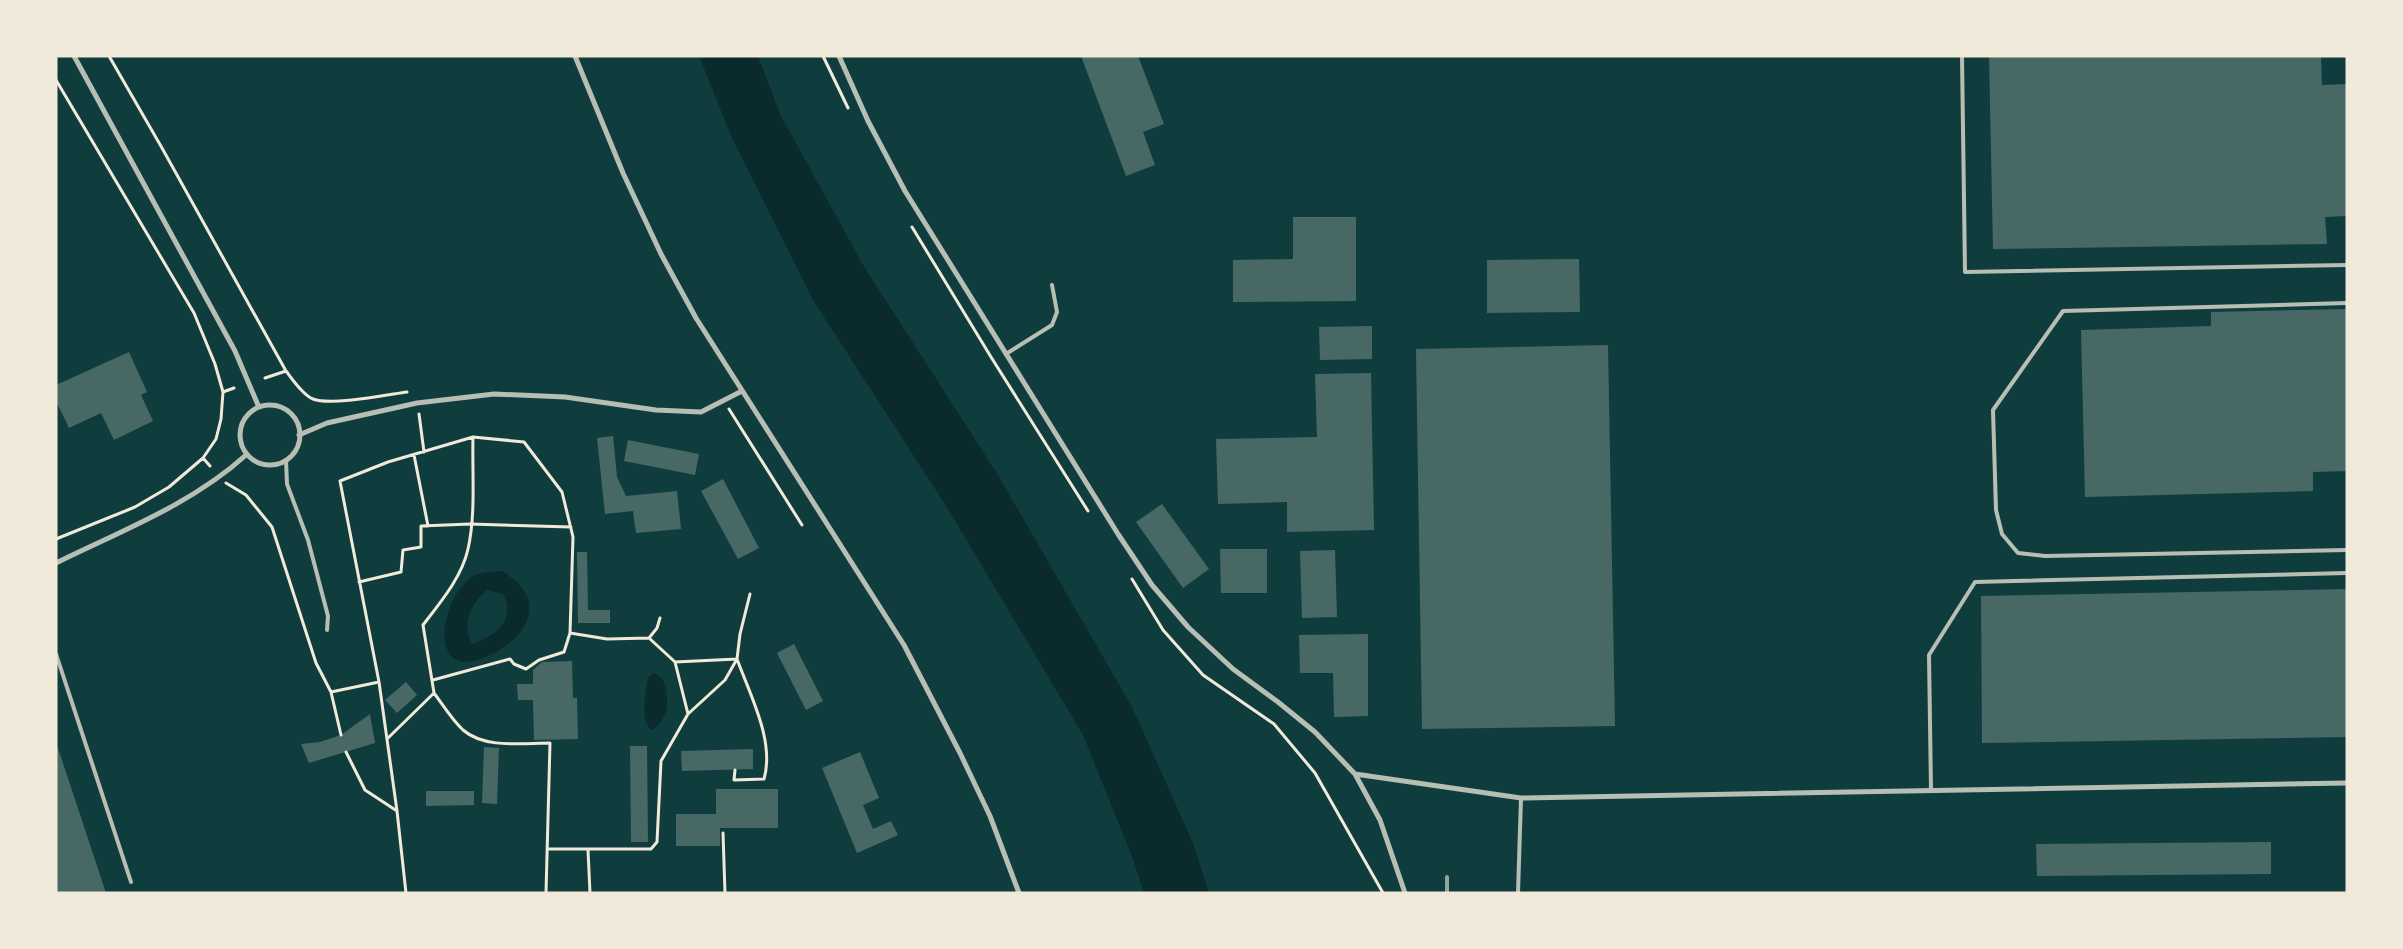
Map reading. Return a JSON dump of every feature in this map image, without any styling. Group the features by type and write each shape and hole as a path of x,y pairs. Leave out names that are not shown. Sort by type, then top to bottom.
{"street":[{"path":"74,56 235,351 258,405"},
{"path":"575,56 623,173 661,254 696,318 904,645 960,752 990,816 1019,893"},
{"path":"839,56 868,121 905,191 1118,534 1152,585 1188,627 1233,669 1315,732 1355,774 1380,820 1405,893"},
{"path":"299,435 327,423 417,403 494,394 565,397 656,410 701,412 742,391"},
{"path":"258,405 277,405 288,409 296,418 299,435 300,444 296,451 286,460 272,465 258,462 246,455 239,438 239,426 245,416 258,405"},
{"path":"56,563 178,504 225,474 246,455"},
{"path":"1355,774 1520,798 2347,783"}],"lane":[{"path":"1962,56 1965,272 2347,265"},
{"path":"1006,354 1052,325 1057,312 1052,285"},
{"path":"2347,303 2063,311 1993,410 1996,510 2002,534 2018,553 2045,556 2347,550"},
{"path":"286,460 287,484 308,540 328,616 327,630"},
{"path":"1931,790 1929,655 1975,582 2347,573"},
{"path":"56,654 131,882"},
{"path":"1518,893 1520,798"}],"path":[{"path":"108,56 162,148 286,372 312,399 328,402 414,391 424,452"},
{"path":"56,80 194,313 223,392 221,419 216,439 204,458 168,487 135,506 56,539"},
{"path":"264,378 286,372"},
{"path":"223,392 234,388"},
{"path":"723,400 802,525"},
{"path":"473,437 468,550 451,588 424,625 434,693 462,729 476,738 496,742 550,743 546,893"},
{"path":"406,893 388,738 383,725 379,682 340,481 388,462 473,437 524,442 562,492 571,526 573,538 570,633 564,652 539,660 526,669 514,664 510,660 433,680"},
{"path":"414,455 428,526"},
{"path":"204,458 210,466"},
{"path":"226,483 246,494 272,527 316,663 331,692 341,735"},
{"path":"359,582 401,572 403,550 421,547 422,526 470,524 571,526"},
{"path":"547,850 651,849 657,842 660,761 688,714 725,680 737,659 740,634 750,594"},
{"path":"649,638 657,628 660,618"},
{"path":"570,633 607,639 649,638 674,662 688,714"},
{"path":"674,662 737,659"},
{"path":"735,770 734,780 764,779 767,769 767,743 737,659"},
{"path":"331,692 379,682"},
{"path":"388,738 434,693"},
{"path":"346,752 365,790 397,811"},
{"path":"723,832 725,893"},
{"path":"588,850 590,893"}],"water":[{"path":"699,56 758,56 780,114 863,265 998,475 1132,707 1193,843 1209,893 1144,893 1133,859 1083,735 948,509 813,300 732,138"},
{"path":"502,571 519,584 527,595 529,609 526,623 516,637 496,652 473,661 458,660 448,652 445,638 446,622 451,604 460,589 475,575","holes":["487,590 503,594 507,604 505,620 496,632 472,644 467,629 469,615 476,601"]},
{"path":"654,673 663,679 667,707 663,719 652,730 648,726 644,714 644,706 648,678"}],"building":[{"path":"1081,56 1138,56 1164,124 1143,132 1155,165 1126,176"},
{"path":"1989,56 2321,56 2322,85 2347,84 2347,216 2325,217 2327,244 1993,249"},
{"path":"1293,217 1356,217 1356,301 1233,302 1233,260 1293,259"},
{"path":"1579,259 1580,312 1487,313 1487,260"},
{"path":"2347,309 2347,471 2313,472 2313,491 2085,497 2081,330 2211,326 2211,312"},
{"path":"1372,326 1372,359 1320,360 1319,327"},
{"path":"1608,345 1615,726 1422,729 1416,349"},
{"path":"129,352 147,392 141,395 153,421 114,440 101,413 69,428 56,401 56,385"},
{"path":"1371,373 1374,530 1287,532 1287,502 1218,504 1216,439 1317,437 1315,374"},
{"path":"613,436 617,477 626,496 677,491 681,529 636,533 633,511 605,514 597,438"},
{"path":"628,440 699,454 695,475 624,461"},
{"path":"723,479 759,548 738,559 701,491"},
{"path":"1162,504 1209,569 1183,588 1136,522"},
{"path":"1220,549 1267,549 1267,593 1221,593"},
{"path":"1335,550 1337,617 1302,618 1300,551"},
{"path":"577,552 587,552 588,610 610,610 610,623 578,623"},
{"path":"2347,589 2347,737 1982,743 1981,596"},
{"path":"1368,634 1368,716 1334,717 1333,673 1300,673 1299,635"},
{"path":"794,644 823,701 806,710 777,653"},
{"path":"572,661 573,698 577,698 578,739 534,740 533,700 518,700 517,684 533,684 533,670 542,662"},
{"path":"406,682 417,695 397,713 385,700"},
{"path":"370,714 375,743 309,763 301,744 320,742 341,735"},
{"path":"57,745 106,893 56,893"},
{"path":"630,746 647,746 648,842 631,842"},
{"path":"484,747 499,748 497,804 482,803"},
{"path":"753,749 753,769 682,771 681,751"},
{"path":"860,752 879,798 863,805 873,829 891,821 898,835 857,853 822,768"},
{"path":"716,789 778,789 778,828 720,828 720,846 676,846 676,814 716,814"},
{"path":"426,791 474,791 474,805 426,806"},
{"path":"2271,842 2271,874 2037,876 2036,844"}],"railway":[{"path":"1447,877 1447,893"}]}
